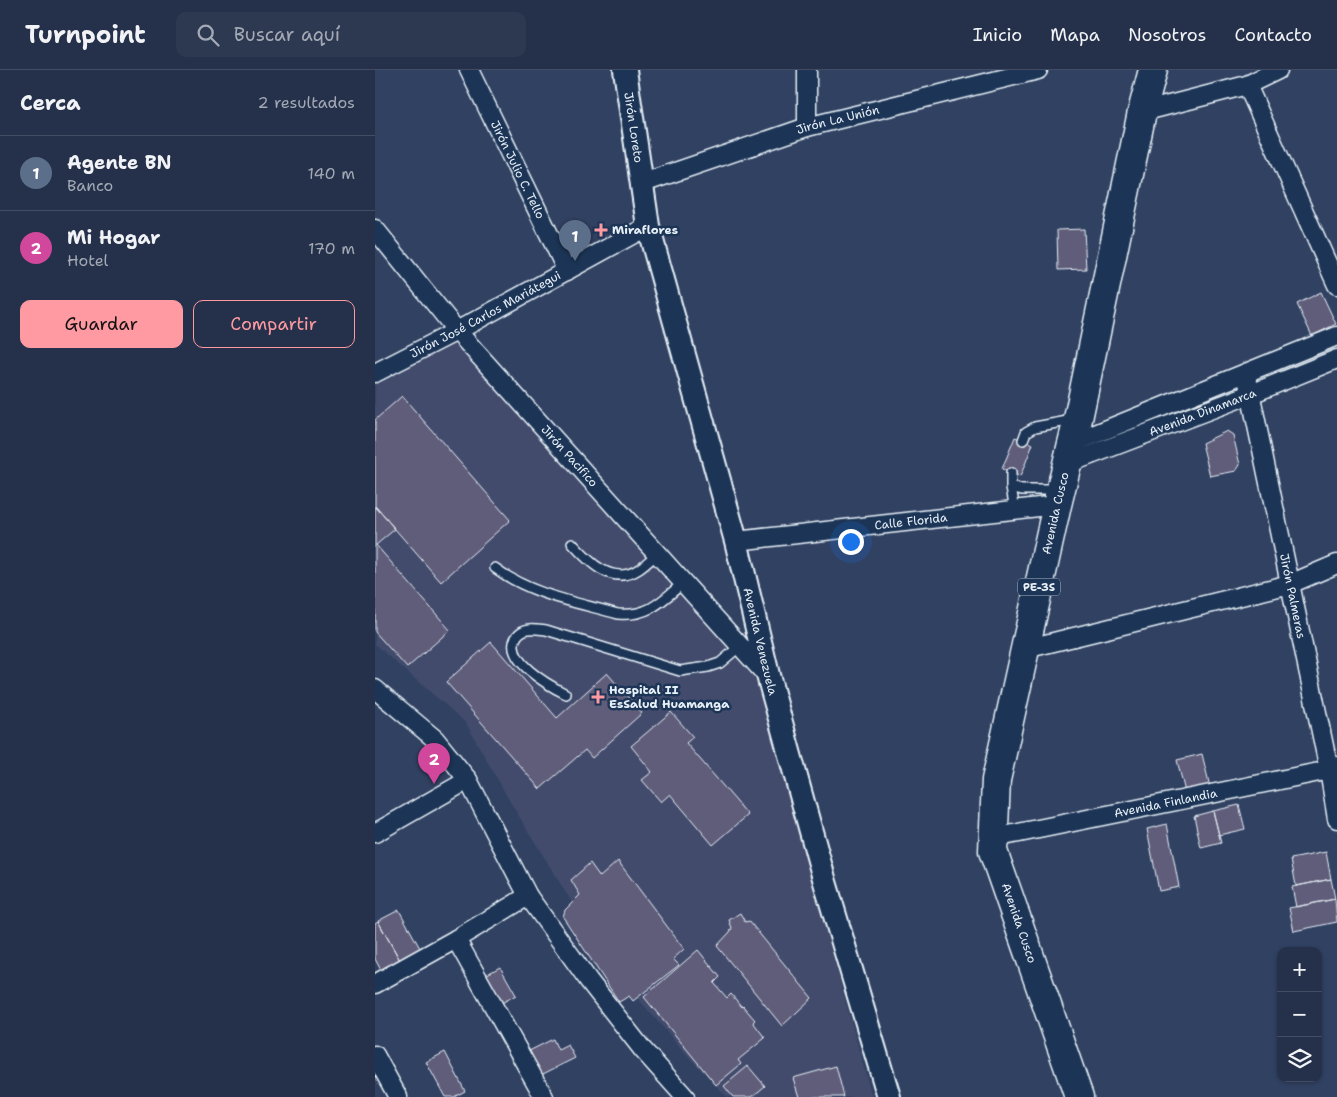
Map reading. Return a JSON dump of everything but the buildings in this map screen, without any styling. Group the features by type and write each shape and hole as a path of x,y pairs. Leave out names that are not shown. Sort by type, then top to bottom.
{"highway":[{"name":"Avenida Cusco","path":"1079,1097 993,850 996,780 1067,464 1142,112 1153,70"}],"street":[{"name":"Jirón Julio C. Tello","path":"469,70 567,270"},
{"name":"Jirón Loreto","path":"625,70 641,184"},
{"path":"807,70 807,127"},
{"name":"Jirón La Unión","path":"641,184 807,127 1038,70"},
{"path":"1142,112 1247,85 1278,70"},
{"path":"1247,85 1337,284"},
{"name":"Avenida Venezuela","path":"641,184 648,226 736,541 769,679 825,882 889,1097"},
{"name":"Jirón José Carlos Mariátegui","path":"375,373 457,331 648,226"},
{"name":"Jirón Pacifico","path":"375,229 457,331 769,679"},
{"name":"Avenida Dinamarca","path":"1067,464 1246,373 1337,336"},
{"name":"Avenida Dinamarca","path":"1067,464 1337,360"},
{"name":"Jirón Palmeras","path":"1246,373 1290,584 1333,768 1337,819"},
{"name":"Calle Florida","path":"736,541 1015,510 1067,464"},
{"path":"1025,649 1290,584 1337,564"},
{"path":"375,689 435,739 468,780 528,896 589,981 631,1035 685,1097"},
{"name":"Avenida Finlandia","path":"994,838 1333,768"},
{"path":"375,834 468,780"},
{"path":"375,984 528,896"},
{"path":"456,939 544,1097"},
{"path":"375,1055 398,1097"}],"lane":[{"path":"1011,487 1022,490 1067,464 1035,427 1026,432 1023,440"},
{"path":"1011,473 1011,487 1015,510"},
{"path":"572,543 596,567 615,574 624,574 638,570 657,554"},
{"path":"495,568 513,581 537,591 618,614 628,615 638,614 653,608 683,583"},
{"path":"566,694 536,676 519,659 515,638 523,631 532,628 546,630 680,671 714,665 740,646"}],"shaded area":[{"name":"Hospital II EsSalud Huamanga","path":"452,334 754,671 872,1097 727,1097 687,1055 614,971 509,800 466,723 375,644 375,378"}],"place":[{"name":"Miraflores","path":"601,230"},
{"name":"Agente BN","path":"575,261"},
{"name":"Hospital II EsSalud Huamanga","path":"598,697"},
{"name":"Mi Hogar","path":"434,784"}]}
